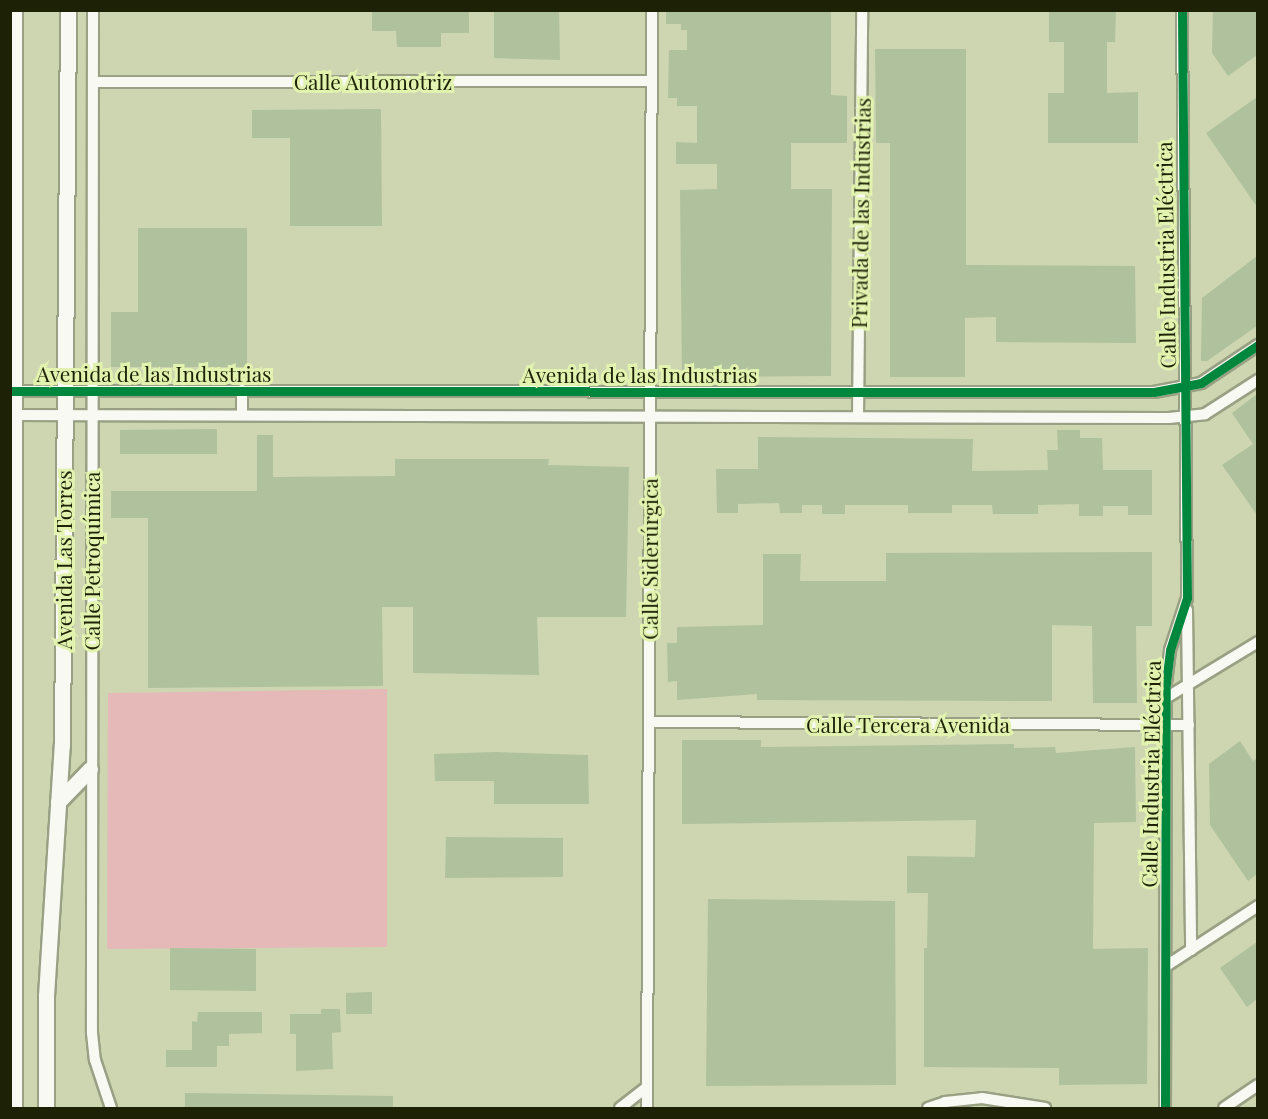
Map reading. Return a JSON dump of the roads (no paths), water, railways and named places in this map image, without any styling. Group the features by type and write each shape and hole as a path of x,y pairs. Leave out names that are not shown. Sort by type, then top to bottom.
{"main road":[{"path":"14,10 12,391 12,1091 14,1108"},
{"name":"Avenida Las Torres","path":"46,1108 46,996 58,802 65,392 68,10"},
{"path":"58,802 90,769"}],"street":[{"name":"Calle Petroquímica","path":"93,10 95,82 90,769 92,1033 95,1060 111,1108"},
{"name":"Calle Siderúrgica","path":"647,1108 651,10"},
{"name":"Privada de las Industrias","path":"858,416 862,10"},
{"name":"Calle Industria Eléctrica","path":"1164,1108 1166,698 1170,650 1187,598 1182,10"},
{"name":"Calle Automotriz","path":"95,82 651,81"},
{"name":"Avenida de las Industrias","path":"12,391 1154,392 1185,388 1213,376 1257,345"},
{"name":"Avenida de las Industrias","path":"12,415 1185,417 1205,414 1222,406 1257,380"},
{"path":"242,390 242,414"},
{"path":"1187,598 1191,950"},
{"path":"1166,698 1257,642"},
{"name":"Calle Tercera Avenida","path":"650,722 1189,725"},
{"path":"1166,966 1257,906"},
{"path":"1224,1108 1257,1085"},
{"path":"620,1108 647,1087"},
{"path":"928,1108 945,1102 982,1098 1046,1108"}]}
